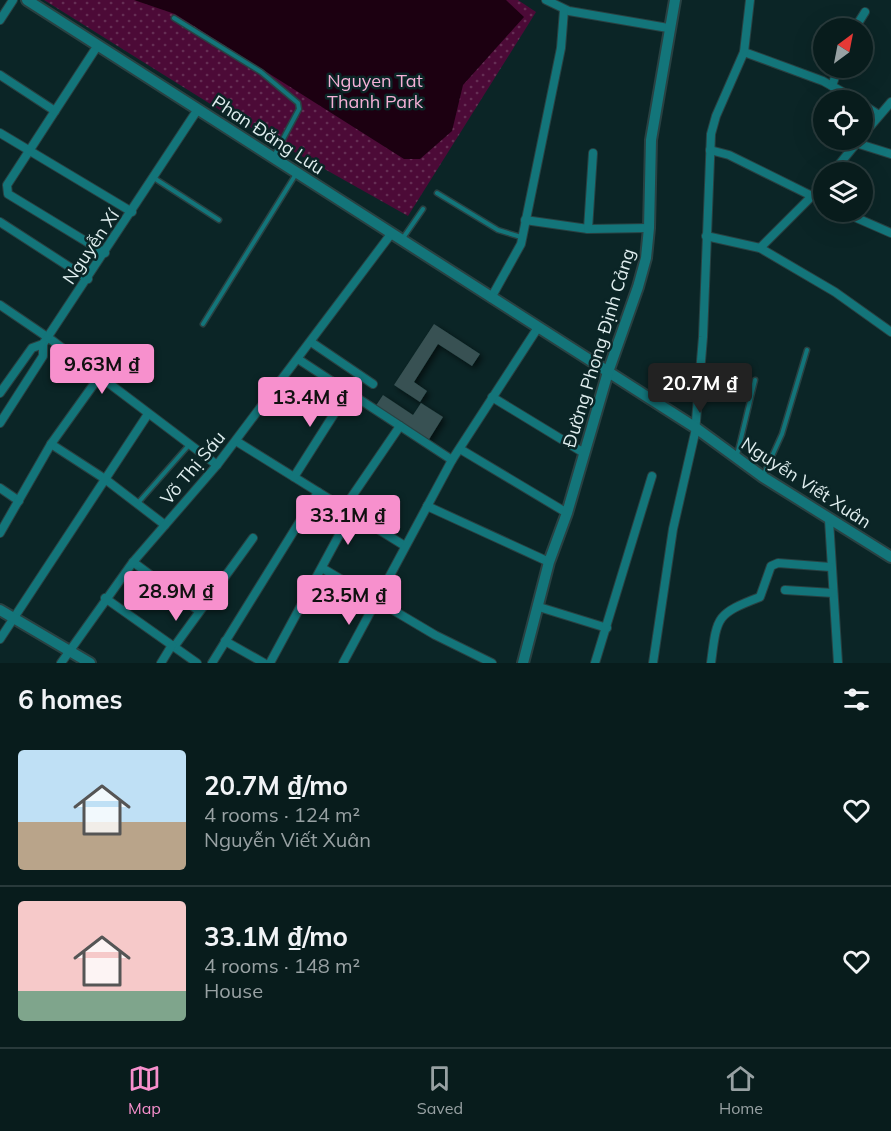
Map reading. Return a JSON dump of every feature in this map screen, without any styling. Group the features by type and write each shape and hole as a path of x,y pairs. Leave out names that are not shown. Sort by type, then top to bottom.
{"street":[{"path":"0,20 13,0"},
{"name":"Phan Đăng Lưu","path":"27,0 491,298"},
{"path":"546,0 566,10 668,28"},
{"path":"491,298 522,237 539,166 569,0"},
{"name":"Đường Phong Định Cảng","path":"522,663 539,607 549,562 567,513 608,372 638,287 649,228 651,140 668,28 675,0"},
{"path":"653,663 673,530 696,428 704,337 710,150 716,116 744,52 750,0"},
{"path":"861,18 865,12"},
{"path":"98,45 7,185 8,194 105,253"},
{"path":"744,52 839,90"},
{"path":"0,75 55,111"},
{"path":"832,86 835,78"},
{"path":"873,122 891,102"},
{"name":"Nguyễn Xí","path":"0,393 32,348 45,341 198,109"},
{"path":"873,111 879,115"},
{"path":"0,133 132,212"},
{"path":"873,147 891,154"},
{"path":"710,150 729,154 813,196"},
{"path":"841,162 850,150"},
{"path":"588,229 593,153"},
{"path":"760,248 813,198"},
{"path":"525,220 588,229 649,228"},
{"path":"0,222 87,279"},
{"path":"866,222 891,233"},
{"path":"706,236 760,248 835,292 891,332"},
{"name":"Võ Thị Sáu","path":"61,663 105,598 133,562 218,465 311,342 396,237"},
{"name":"Nguyễn Viết Xuân","path":"491,298 696,428 763,477 829,520 891,557"},
{"path":"0,305 45,341 99,377 218,465"},
{"path":"343,663 378,602 405,546 452,460 537,329"},
{"path":"0,423 43,356 45,341"},
{"path":"311,342 374,384"},
{"path":"298,359 452,460"},
{"path":"0,533 51,444 99,377"},
{"path":"294,477 348,392"},
{"path":"492,397 584,453"},
{"path":"0,639 148,414"},
{"path":"270,663 322,568 347,510 400,426"},
{"path":"236,441 405,546"},
{"path":"51,444 105,479 165,525"},
{"path":"460,449 567,513"},
{"path":"595,663 652,476"},
{"path":"0,488 19,501"},
{"path":"212,663 318,492"},
{"path":"427,506 549,562"},
{"path":"829,520 830,567 838,663"},
{"path":"161,663 253,538"},
{"path":"133,562 199,611"},
{"path":"711,663 722,615 729,609 760,597 771,566 778,563 830,567"},
{"path":"322,568 435,636 492,663"},
{"path":"785,590 832,593"},
{"path":"105,598 196,663"},
{"path":"539,607 607,628"},
{"path":"0,610 90,663"},
{"path":"225,641 264,663"}],"lane":[{"path":"174,18 261,72 298,103 299,109 273,157"},
{"path":"203,324 297,172"},
{"path":"154,178 219,220"},
{"path":"437,193 498,230 522,237"},
{"path":"396,237 423,209"},
{"path":"763,477 782,434 807,350"},
{"path":"737,458 755,380"},
{"path":"137,504 189,444"}],"green space":[{"name":"Nguyen Tat Thanh Park","path":"44,0 518,0 536,12 408,216 220,110"}],"shaded area":[{"path":"134,0 506,0 524,17 463,85 452,131 420,159 404,159 175,14"}],"building":[{"path":"434,324 480,354 472,366 438,344 414,382 427,391 420,402 394,385"},
{"path":"383,395 413,415 421,403 443,417 428,441 375,407"}]}
